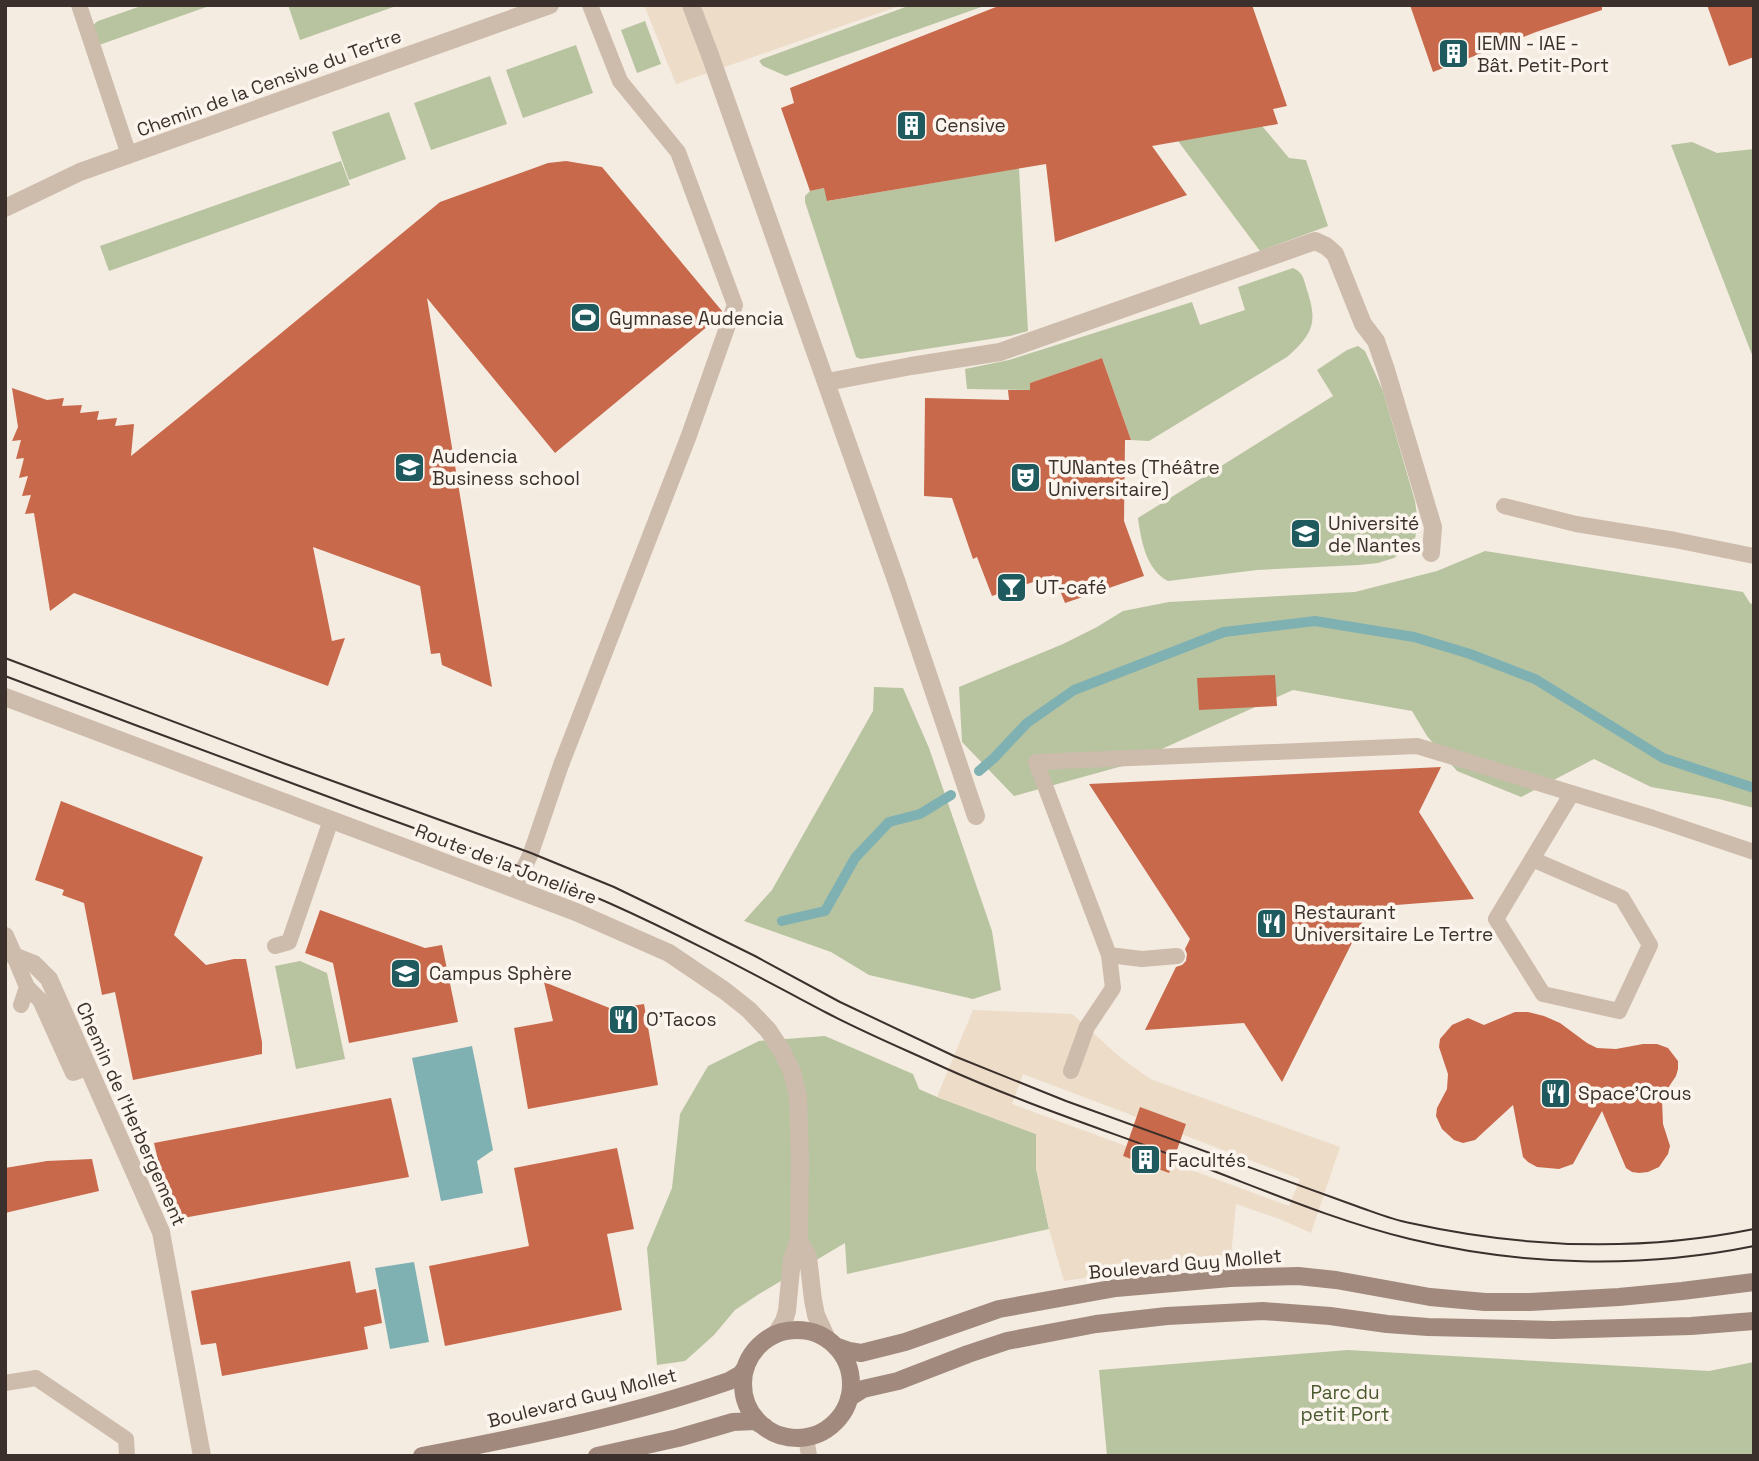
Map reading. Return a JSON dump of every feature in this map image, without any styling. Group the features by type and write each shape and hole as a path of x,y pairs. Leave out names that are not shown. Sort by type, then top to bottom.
{"main road":[{"name":"Boulevard Guy Mollet","path":"831,1342 849,1351 861,1353 905,1342 999,1310 1116,1288 1217,1279 1298,1276 1430,1297 1485,1302 1619,1297 1754,1282"},
{"path":"849,1398 863,1389 898,1381 1007,1341 1096,1324 1167,1316 1263,1311 1414,1326 1553,1331 1754,1321"},
{"path":"597,1456 678,1438 733,1422 755,1421 765,1427 784,1436 799,1438 821,1433 843,1412 851,1384 844,1357 831,1342 811,1332 793,1330 776,1334 761,1344 749,1359 743,1382 744,1396 750,1410 765,1427"},
{"name":"Boulevard Guy Mollet","path":"422,1456 640,1409 729,1381 741,1374 746,1367"}],"street":[{"name":"Chemin de la Censive du Tertre","path":"5,208 67,178 550,5"},
{"path":"691,5 827,382 976,816"},
{"path":"827,382 1000,352 1315,241 1335,254 1363,324 1376,341 1433,527 1431,553"},
{"name":"Route de la Jonelière","path":"5,697 576,912 669,953 749,1010 768,1030 782,1051 792,1072 798,1096 799,1240 792,1259 787,1311 776,1334"},
{"path":"5,936 14,956"},
{"name":"Chemin de l'Herbergement","path":"14,956 34,964 49,979 80,1070 162,1232 202,1456"},
{"name":"Route de la Jonelière","path":"799,1240 808,1257 816,1315 831,1342"}],"lane":[{"path":"79,5 129,155"},
{"path":"514,889 531,853 561,765 688,438 735,305 678,152 620,81 590,5"},
{"path":"1504,506 1576,524 1754,556"},
{"path":"1071,1071 1087,1027 1113,988 1109,955 1036,762 1417,746 1653,818 1754,852"},
{"path":"1532,859 1622,898 1650,945 1619,1011 1543,994 1496,919 1532,859 1572,793"},
{"path":"275,946 289,942 331,820"},
{"path":"1109,955 1142,959 1177,956"},
{"path":"14,956 27,987 40,1000 80,1070"},
{"path":"21,1005 27,987"},
{"path":"5,1382 36,1378 126,1439 127,1456"},
{"path":"806,1437 809,1456"}],"green space":[{"path":"144,5 212,5 99,45 93,25"},
{"path":"288,5 399,5 300,40"},
{"path":"911,5 987,5 786,76 763,66 759,61 762,59"},
{"path":"645,21 661,64 637,73 621,30"},
{"path":"576,45 593,93 523,118 506,70"},
{"path":"490,76 507,124 431,150 414,103"},
{"path":"389,112 406,159 349,180 332,132"},
{"path":"1262,126 1289,158 1306,160 1328,226 1260,251 1178,141"},
{"path":"1692,142 1717,153 1754,149 1754,360 1671,145"},
{"path":"341,161 350,185 109,271 100,246"},
{"path":"1019,168 1028,331 861,359 856,357 805,196 810,191 824,188 828,201"},
{"path":"1293,268 1303,277 1312,311 1311,327 1303,341 1287,357 1149,441 1131,440 1102,358 1030,383 1030,390 967,389 965,369 1009,360 1192,302 1200,325 1245,310 1238,287"},
{"path":"1358,346 1365,351 1383,391 1415,501 1418,522 1415,539 1406,549 1394,558 1378,563 1257,570 1168,581 1154,570 1146,554 1138,518 1333,396 1317,370 1347,350"},
{"path":"1485,551 1743,592 1754,605 1754,808 1651,787 1594,759 1521,797 1457,771 1427,736 1412,711 1293,690 1126,765 1014,796 962,742 959,687 1063,644 1123,611 1169,602 1355,592 1437,571"},
{"path":"874,687 903,688 929,748 992,931 1001,990 973,999 869,975 831,952 744,921 772,890 873,711"},
{"path":"300,961 327,973 345,1059 296,1069 275,966"},
{"path":"825,1036 913,1074 919,1089 1036,1134 1036,1168 1049,1229 847,1274 845,1243 735,1310 714,1335 685,1361 657,1365 647,1248 672,1188 680,1114 708,1066 759,1041"},
{"name":"Parc du petit Port","path":"1348,1350 1709,1371 1754,1362 1754,1456 1107,1456 1099,1370"}],"shaded area":[{"path":"644,5 902,5 676,84"},
{"path":"973,1010 1072,1014 1121,1058 1150,1079 1340,1147 1311,1233 1236,1204 1231,1256 1064,1281 1036,1168 1036,1134 937,1097","holes":["1023,1074 1300,1179 1289,1206 1012,1104"]}],"water":[{"path":"472,1046 493,1150 477,1161 483,1193 441,1201 412,1058"},
{"path":"414,1262 429,1342 390,1349 375,1268"}],"building":[{"name":"Censive","path":"1001,5 1252,5 1287,106 1273,109 1278,124 1152,146 1187,195 1055,242 1046,164 827,201 824,188 810,191 781,108 794,103 790,88"},
{"name":"IEMN - IAE - Bât. Petit-Port","path":"1410,5 1602,5 1602,10 1433,72"},
{"path":"1707,5 1754,5 1754,57 1729,66"},
{"path":"566,161 602,167 722,311 720,316 555,453 427,298 492,687 442,665 440,653 431,654 420,586 313,547 332,641 345,638 328,686 74,593 50,611 34,513 25,514 31,495 22,496 28,476 19,478 24,458 16,459 21,440 12,441 18,427 12,388 47,400 64,398 62,406 82,405 80,413 99,411 97,420 117,418 115,426 134,424 131,456 440,202 548,163"},
{"name":"TUNantes (Théâtre Universitaire)","path":"1102,358 1131,440 1125,440 1124,521 1144,576 1065,603 1054,575 992,596 977,557 973,559 952,498 924,496 925,398 1009,400 1008,390 1030,390 1030,383"},
{"path":"1275,675 1277,706 1199,710 1197,678"},
{"name":"Restaurant Universitaire Le Tertre","path":"1441,767 1419,812 1474,899 1370,907 1282,1082 1244,1023 1145,1030 1176,967 1186,961 1185,949 1190,939 1089,784"},
{"path":"61,801 203,857 174,935 206,965 246,959 262,1054 133,1080 115,992 102,995 84,903 62,895 64,890 35,880"},
{"path":"320,910 425,948 442,945 458,1022 349,1043 333,963 305,953"},
{"path":"544,982 612,1009 644,1004 658,1085 528,1109 514,1028 553,1021"},
{"name":"Space'Crous","path":"1515,1012 1528,1012 1560,1023 1597,1048 1616,1049 1657,1044 1668,1048 1678,1061 1678,1069 1662,1100 1663,1124 1670,1146 1659,1167 1639,1173 1626,1168 1602,1111 1573,1164 1559,1169 1537,1167 1523,1157 1513,1105 1475,1140 1463,1143 1454,1140 1442,1129 1436,1116 1447,1089 1448,1074 1439,1047 1440,1039 1452,1025 1468,1018 1484,1025"},
{"path":"391,1098 409,1177 172,1220 154,1143"},
{"path":"1140,1107 1186,1124 1169,1173 1123,1156"},
{"path":"617,1148 634,1229 607,1234 622,1310 445,1346 429,1266 529,1246 514,1168"},
{"path":"92,1159 99,1191 5,1213 5,1168 47,1161"},
{"path":"350,1261 356,1293 376,1289 382,1323 364,1327 368,1349 222,1376 216,1343 201,1345 191,1291"}],"waterway":[{"path":"979,771 1027,723 1074,690 1224,632 1315,621 1414,637 1470,654 1535,679 1663,758 1754,788"},
{"path":"782,921 825,911 855,858 889,822 920,814 951,795"}],"tram line":[{"path":"5,658 531,853 614,887 755,956 840,1002 954,1056 1066,1101 1384,1216 1495,1238 1582,1244 1668,1241 1754,1229"},
{"path":"5,676 578,890 692,942 856,1028 975,1081 1354,1223 1452,1248 1538,1259 1625,1261 1754,1246"}],"place":[{"name":"IEMN - IAE - Bât. Petit-Port","path":"1454,54"},
{"name":"Censive","path":"912,125"},
{"name":"Gymnase Audencia","path":"586,318"},
{"name":"Audencia Business school","path":"409,467"},
{"name":"TUNantes (Théâtre Universitaire)","path":"1025,478"},
{"name":"Université de Nantes","path":"1305,534"},
{"name":"UT-café","path":"1012,587"},
{"name":"Restaurant Universitaire Le Tertre","path":"1271,923"},
{"name":"Campus Sphère","path":"406,973"},
{"name":"O'Tacos","path":"623,1019"},
{"name":"Space'Crous","path":"1555,1093"},
{"name":"Facultés","path":"1145,1160"}]}
